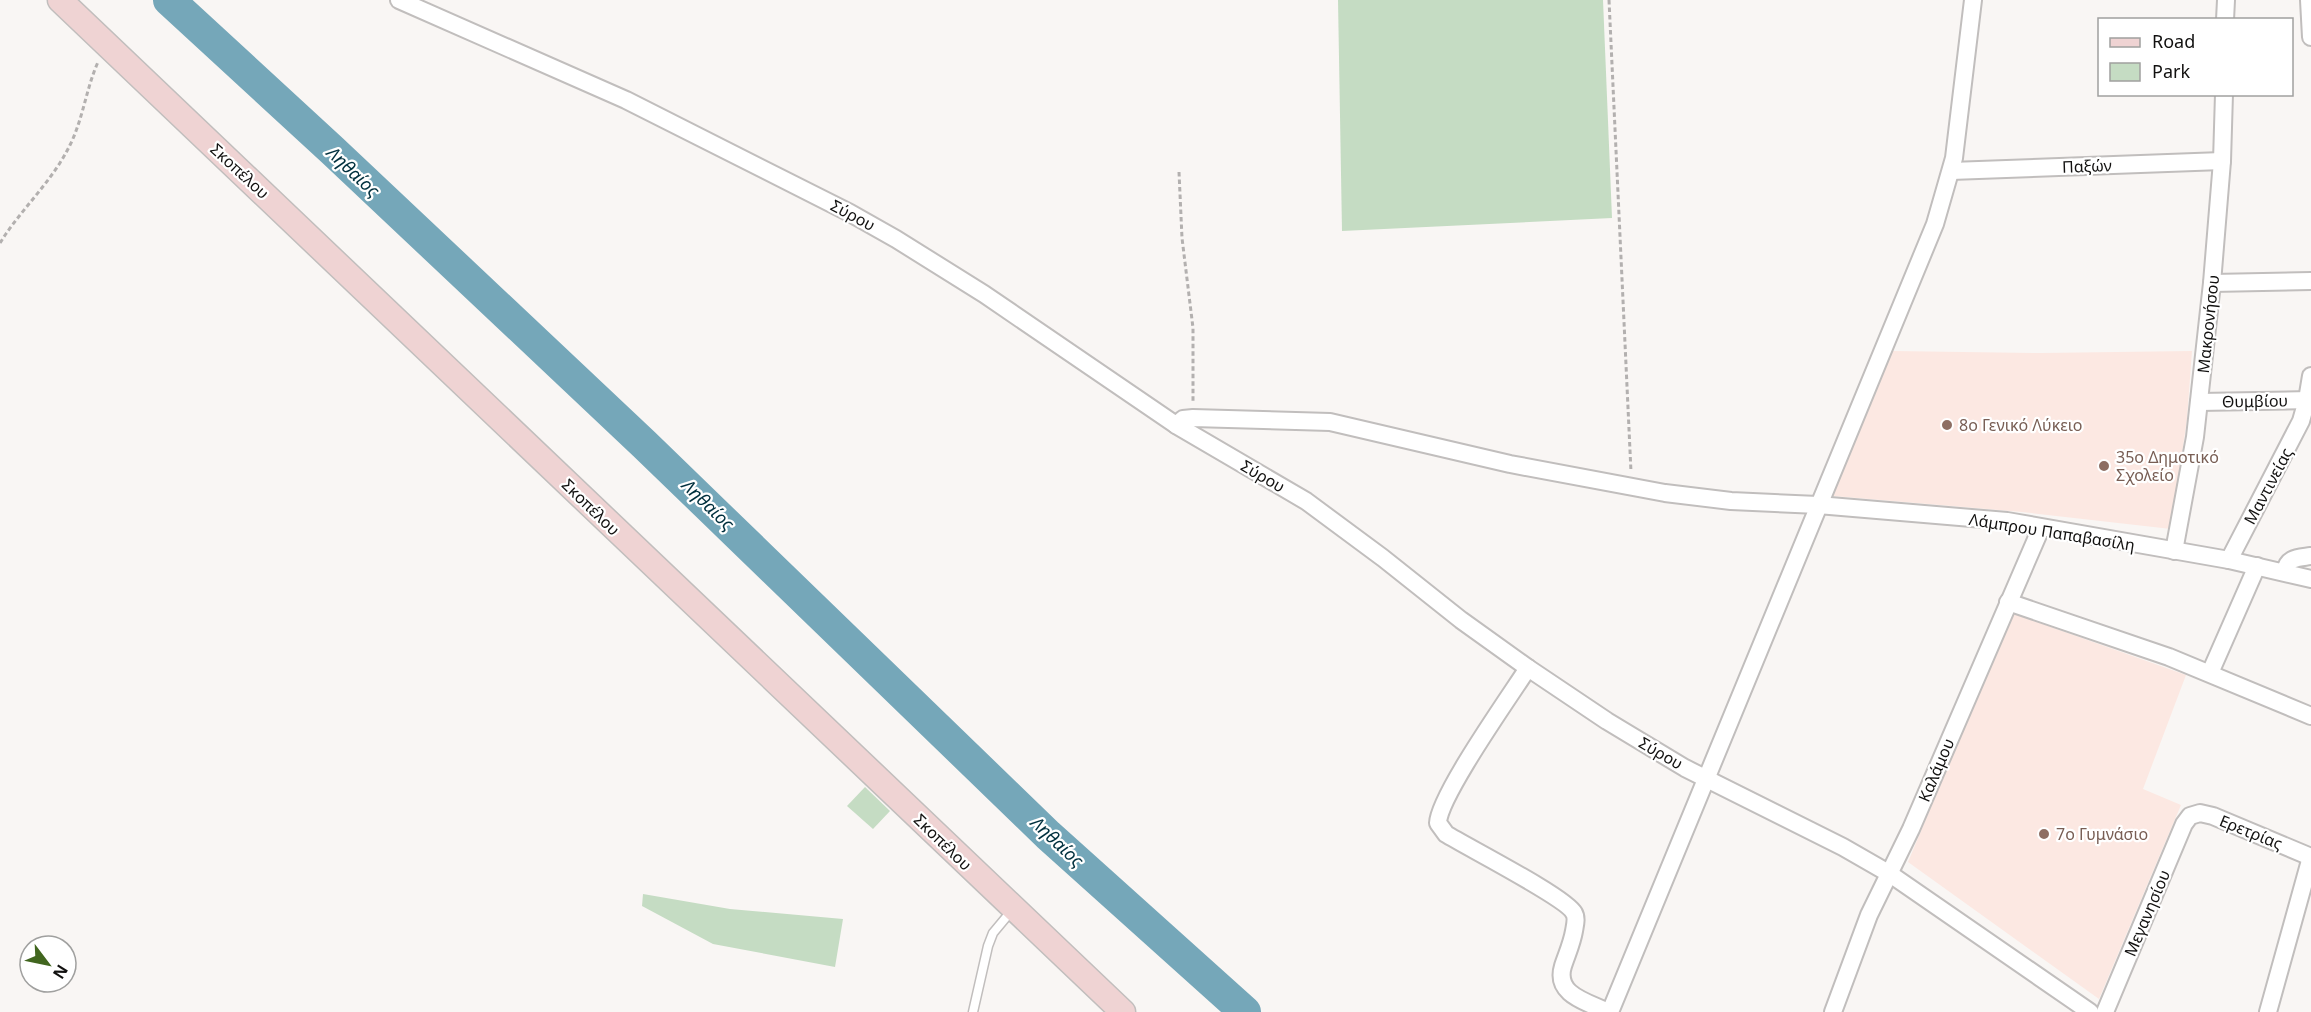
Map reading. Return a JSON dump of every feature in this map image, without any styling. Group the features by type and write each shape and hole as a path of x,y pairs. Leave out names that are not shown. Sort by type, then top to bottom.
{"main road":[{"name":"Σκοπέλου","path":"60,0 1123,1012"}],"street":[{"name":"Σύρου","path":"399,0 626,100 850,213 896,239 974,288 1176,425 1306,501 1528,668 1639,741 1705,778 1843,846 1890,874 2090,1012"},
{"path":"1528,668 1464,768 1442,808 1438,823 1446,834 1549,894 1574,912 1574,934 1561,972 1562,983 1573,996 1609,1012 1935,224 1951,171 1973,0"},
{"path":"2225,18 2226,0"},
{"path":"2309,0 2311,37"},
{"name":"Μακρονήσου","path":"2174,551 2195,438 2199,402 2222,161 2224,96"},
{"name":"Παξών","path":"1951,171 2222,161"},
{"path":"2212,283 2311,281"},
{"name":"Μαντινείας","path":"2229,560 2295,434 2309,400 2311,376"},
{"name":"Θυμβίου","path":"2199,402 2309,400"},
{"path":"1176,425 1183,419 1193,418"},
{"name":"Λάμπρου Παπαβασίλη","path":"1193,418 1330,422 1510,464 1699,498 1818,505 1995,520 2229,560 2311,579"},
{"name":"Καλάμου","path":"1833,1012 1869,915 1890,874 2040,528"},
{"path":"2284,572 2286,564 2292,559 2311,556"},
{"path":"2210,673 2257,566"},
{"path":"2008,602 2126,641 2210,673 2311,716"},
{"name":"Ερετρίας","path":"2190,816 2199,813 2212,816 2311,857"},
{"name":"Μεγανησίου","path":"2105,1012 2184,824 2190,816"},
{"path":"2268,1012 2311,857"}],"lane":[{"path":"973,1012 993,933 1014,908"}],"path":[{"path":"1609,0 1632,487"},
{"path":"0,243 9,228 57,168 71,143 94,70 106,44"},
{"path":"1179,172 1182,238 1193,328 1193,418"}],"shaded area":[{"path":"1892,351 2041,353 2192,351 2187,419 2171,529 2022,512 1833,496"},
{"name":"7ο Γυμνάσιο","path":"2012,613 2186,675 2143,789 2181,805 2099,999 1908,862"}],"green space":[{"path":"1338,0 1603,0 1612,218 1342,231"},
{"path":"865,787 890,811 873,829 847,806"},
{"path":"643,894 730,909 843,919 835,967 713,944 642,906"}],"waterway":[{"name":"Ληθαίος","path":"169,0 644,444 1048,835 1245,1012"}],"place":[{"name":"8ο Γενικό Λύκειο","path":"1947,425"},
{"name":"35ο Δημοτικό Σχολείο","path":"2104,466"},
{"name":"7ο Γυμνάσιο","path":"2044,834"}]}
